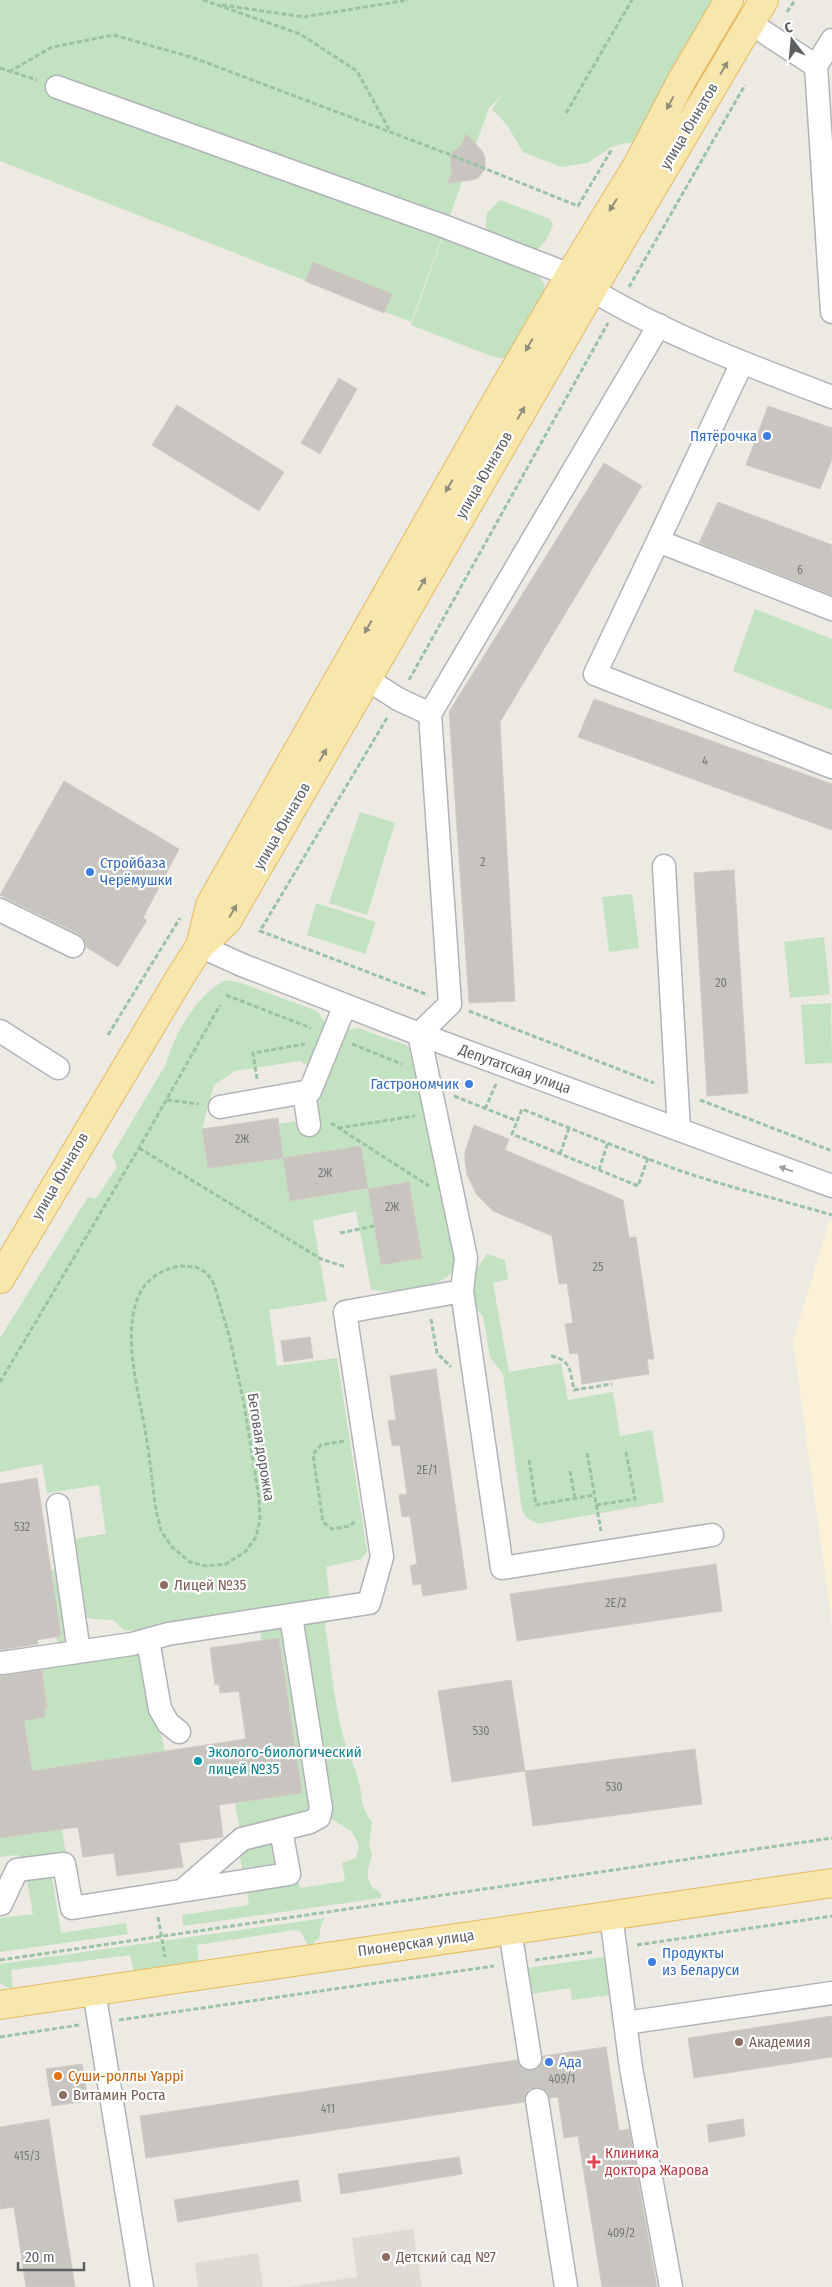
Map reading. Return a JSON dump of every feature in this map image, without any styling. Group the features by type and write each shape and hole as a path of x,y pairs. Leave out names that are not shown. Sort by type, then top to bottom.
{"main road":[{"name":"улица Юннатов","path":"0,1279 105,1101 200,946 227,921 356,673 581,282 638,164 683,78 729,0"},
{"name":"улица Юннатов","path":"581,282 761,30 764,0"},
{"name":"Пионерская улица","path":"0,2004 832,1883"}],"street":[{"path":"761,30 816,66"},
{"path":"832,40 816,66 832,312"},
{"path":"56,87 446,227 581,282 618,306 742,363 832,397"},
{"path":"660,325 430,714 450,1004 419,1034 442,1103 454,1202 466,1258 462,1292 502,1568 712,1535"},
{"path":"742,363 595,674 832,767"},
{"path":"658,541 832,609"},
{"path":"356,673 398,699 430,714"},
{"path":"664,866 679,1130"},
{"path":"0,910 73,946"},
{"name":"Депутатская улица","path":"200,946 419,1034 832,1186"},
{"path":"220,1107 261,1100 308,1102 345,1005"},
{"path":"0,1031 58,1068"},
{"path":"2,1663 148,1640 168,1634 369,1603 382,1557 345,1312 462,1292"},
{"path":"58,1505 79,1652"},
{"path":"183,1890 242,1839 310,1822 319,1817 321,1808 291,1616"},
{"path":"148,1640 160,1709 168,1723 179,1732"},
{"path":"1,1904 17,1870 64,1864 72,1908 289,1874 281,1830"},
{"path":"611,1915 625,2023 671,2287"},
{"path":"510,1930 530,2058"},
{"path":"94,1991 142,2287"},
{"path":"625,2023 832,1993"},
{"path":"537,2100 566,2287"}],"path":[{"path":"203,0 300,34 357,71 390,132"},
{"path":"214,4 304,17 408,0"},
{"path":"566,113 632,0"},
{"path":"761,30 795,0"},
{"path":"9,72 52,47 114,35 194,58 578,206 612,149"},
{"path":"0,68 56,87"},
{"path":"748,80 618,306 398,699 260,931 832,1151"},
{"path":"108,1035 182,915"},
{"path":"0,1382 139,1148 220,1005"},
{"path":"261,1100 253,1052 304,1043 308,1102 338,1128 454,1202"},
{"path":"485,1109 496,1084 489,1081"},
{"path":"167,1100 220,1107"},
{"path":"338,1128 442,1103 485,1109 517,1121"},
{"path":"648,1158 638,1186 512,1134 522,1109 679,1170 832,1215"},
{"path":"560,1154 569,1128"},
{"path":"599,1170 608,1142"},
{"path":"139,1148 321,1260 346,1267"},
{"path":"340,1233 374,1226"},
{"name":"Беговая дорожка","path":"180,1266 196,1267 208,1272 214,1284 230,1339 244,1404 259,1498 260,1520 256,1537 244,1552 226,1564 206,1566 190,1562 172,1547 161,1531 156,1510 137,1386 131,1327 139,1295 145,1284 156,1274 167,1268 180,1266"},
{"path":"430,1311 437,1353 454,1371"},
{"path":"551,1356 562,1358 568,1364 574,1390 612,1384"},
{"path":"364,1438 321,1445 313,1454 323,1522 332,1529 350,1526 360,1514 375,1512"},
{"path":"596,1506 635,1499 626,1452"},
{"path":"587,1453 604,1552"},
{"path":"529,1460 536,1505 594,1495"},
{"path":"570,1471 575,1498"},
{"path":"0,1960 832,1838"},
{"path":"154,1895 175,2012"},
{"path":"0,2037 832,1916"}],"shaded area":[{"path":"830,1219 832,1220 832,1625 793,1341"},
{"name":"Детский сад №7","path":"413,2229 422,2287 290,2287 357,2277 352,2238"},
{"path":"258,2253 263,2287 198,2287 195,2263"}],"green space":[{"path":"0,0 729,0 649,143 627,143 611,147 588,163 561,167 523,152 507,125 492,109 502,95 489,108 411,322 0,161"},
{"path":"500,200 550,219 553,225 546,240 538,250 485,230 487,213"},
{"path":"443,236 539,276 544,284 546,295 521,344 505,359 491,356 411,325"},
{"path":"755,609 832,639 832,710 733,671"},
{"path":"360,812 395,823 367,915 329,903"},
{"path":"632,894 639,948 609,952 602,897"},
{"path":"316,903 376,922 365,954 307,935"},
{"path":"824,937 830,994 790,998 784,942"},
{"path":"226,980 241,983 317,1011 328,1027 344,1031 358,1028 406,1045 412,1050 454,1247 454,1265 452,1271 445,1279 436,1283 412,1289 378,1291 371,1289 356,1211 313,1221 327,1301 269,1310 277,1366 337,1358 367,1552 361,1559 326,1567 330,1602 175,1626 125,1631 113,1620 92,1619 83,1616 72,1542 78,1538 106,1534 99,1485 47,1493 42,1464 0,1472 0,1338 88,1197 96,1199 117,1167 112,1155 166,1064 175,1040 188,1016 215,986","holes":["300,1061 320,1073 321,1098 305,1120 278,1124 283,1156 286,1158 361,1146 368,1189 290,1201 283,1158 208,1168 202,1129 214,1085 235,1071","409,1182 422,1258 381,1265 368,1189"]},
{"path":"831,1003 832,1063 805,1064 801,1005"},
{"path":"487,1254 505,1260 508,1279 493,1283 509,1372 561,1363 568,1400 613,1392 620,1436 652,1430 664,1502 538,1524 527,1518 522,1510 503,1374 490,1357 483,1316 474,1306 472,1284 475,1271"},
{"path":"58,1569 66,1639 63,1644 58,1646 56,1637 60,1636 51,1570"},
{"path":"324,1619 342,1732 357,1776 363,1807 372,1822 369,1844 372,1855 368,1869 368,1878 372,1887 381,1893 381,1898 183,1926 182,1915 249,1905 246,1885 295,1877 301,1888 345,1881 342,1863 356,1858 359,1845 352,1832 332,1819 328,1809 303,1622"},
{"path":"287,1623 312,1813 268,1820 269,1825 240,1830 235,1803 302,1793 279,1638 261,1641 260,1628"},
{"path":"140,1654 154,1705 157,1729 161,1734 165,1751 32,1771 24,1721 45,1717 44,1710 47,1709 42,1669 4,1675 3,1669"},
{"path":"62,1829 66,1856 20,1863 18,1855 0,1857 0,1838"},
{"path":"271,1840 275,1869 243,1874 240,1856 253,1843"},
{"path":"51,1872 61,1933 126,1923 128,1934 0,1952 0,1918 33,1914 26,1875"},
{"path":"325,1918 321,1925 319,1938 309,1947 301,1932 294,1930 197,1945 199,1963 134,1972 130,1955 11,1970 13,1990 0,1983 0,1964"},
{"path":"604,1957 609,1995 572,2000 570,1988 531,1994 527,1968"}],"building":[{"path":"466,134 483,152 485,169 478,178 447,183 452,172 450,158 452,152 461,146"},
{"path":"313,262 392,294 384,313 305,281"},
{"path":"339,378 357,389 320,454 301,443"},
{"path":"177,405 284,472 259,511 152,445"},
{"path":"768,406 832,428 832,459 820,489 746,465"},
{"path":"604,463 642,486 500,722 515,1001 469,1003 449,712"},
{"path":"718,502 832,545 832,595 699,543"},
{"path":"594,699 832,784 832,830 578,737"},
{"name":"Стройбаза Черёмушки","path":"64,781 179,849 143,918 147,920 118,967 86,947 84,939 79,934 0,895"},
{"path":"734,870 748,1093 707,1096 694,873"},
{"path":"278,1118 283,1158 208,1168 202,1129"},
{"path":"474,1125 509,1139 505,1150 623,1200 629,1238 636,1237 654,1359 647,1359 649,1374 582,1384 578,1353 570,1354 565,1324 573,1323 567,1283 559,1284 552,1236 493,1211 477,1195 467,1175 465,1161 465,1152"},
{"path":"361,1146 368,1188 290,1201 283,1158"},
{"path":"409,1182 422,1258 381,1265 368,1189"},
{"path":"310,1337 313,1358 284,1362 281,1341"},
{"path":"436,1369 467,1589 423,1596 421,1584 413,1585 410,1566 417,1564 410,1516 402,1517 399,1495 407,1494 400,1445 392,1446 388,1421 396,1420 390,1376"},
{"path":"37,1478 61,1636 37,1640 38,1644 0,1650 0,1484"},
{"path":"716,1564 722,1611 517,1641 510,1594"},
{"name":"Эколого-биологический лицей №35","path":"279,1638 302,1793 219,1805 223,1837 179,1843 183,1867 117,1876 114,1853 83,1857 78,1827 0,1838 0,1676 42,1670 47,1709 44,1710 45,1717 24,1721 32,1771 246,1739 239,1691 220,1693 219,1684 215,1685 210,1648"},
{"path":"511,1680 525,1771 452,1782 438,1691"},
{"path":"695,1749 702,1804 533,1826 525,1771"},
{"path":"832,2016 832,2057 694,2078 688,2038"},
{"path":"606,2047 619,2131 629,2129 657,2287 602,2287 578,2136 564,2138 558,2097 550,2098 547,2091 541,2088 535,2087 528,2090 524,2102 146,2158 140,2116 517,2060 520,2067 532,2071 539,2068 543,2056"},
{"path":"82,2064 88,2101 52,2106 46,2069"},
{"path":"49,2119 75,2287 26,2287 14,2207 0,2209 0,2127"},
{"path":"743,2119 745,2136 709,2142 707,2125"},
{"path":"459,2157 462,2174 341,2194 338,2174"},
{"path":"298,2180 301,2201 178,2222 174,2200"}],"tunnel":[{"path":"530,2058 537,2100"}],"place":[{"name":"Пятёрочка","path":"767,436"},
{"name":"Стройбаза Черёмушки","path":"90,872"},
{"name":"Гастрономчик","path":"469,1084"},
{"name":"Лицей №35","path":"164,1585"},
{"name":"Эколого-биологический лицей №35","path":"198,1761"},
{"name":"Продукты из Беларуси","path":"652,1962"},
{"name":"Академия","path":"739,2042"},
{"name":"Ада","path":"549,2062"},
{"name":"Суши-роллы Yappi","path":"58,2076"},
{"name":"Витамин Роста","path":"63,2095"},
{"name":"Клиника доктора Жарова","path":"594,2162"},
{"name":"Детский сад №7","path":"386,2257"}]}
